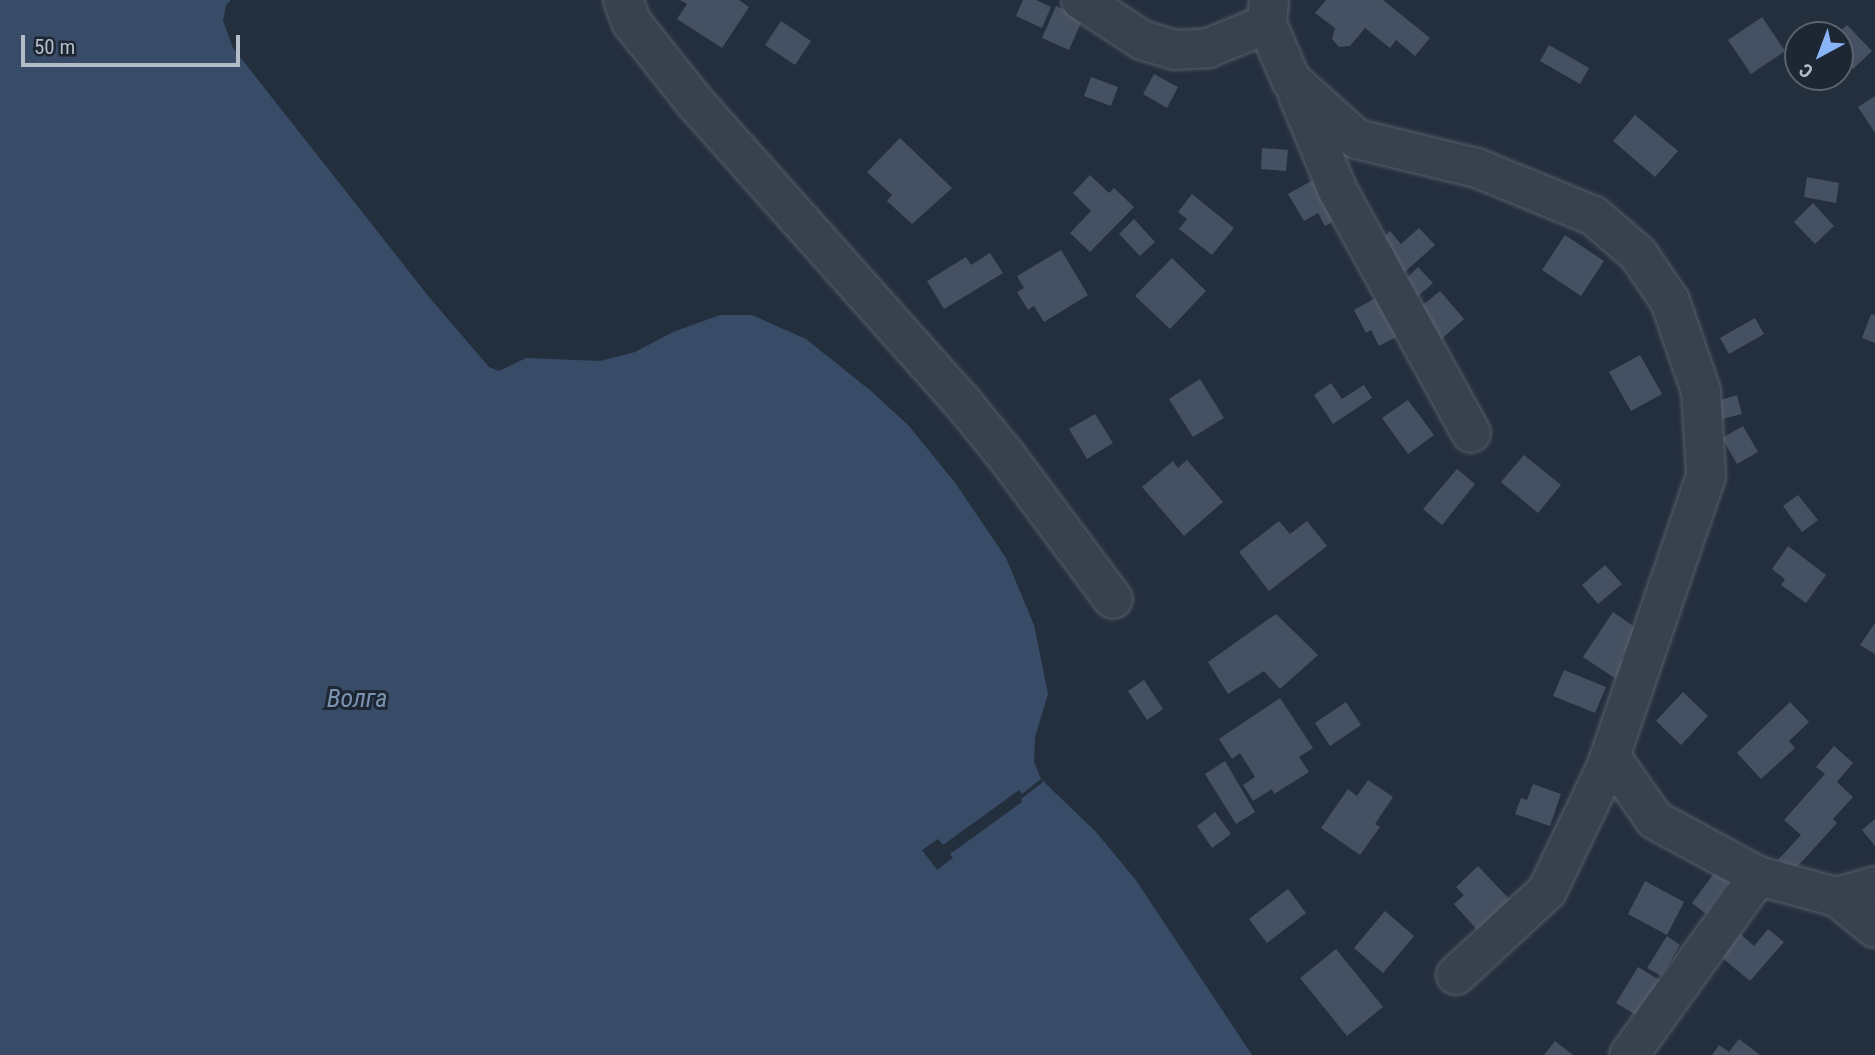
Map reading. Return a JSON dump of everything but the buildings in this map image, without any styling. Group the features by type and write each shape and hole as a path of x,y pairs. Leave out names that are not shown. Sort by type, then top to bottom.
{"street":[{"path":"623,0 632,23 693,100 963,403 1007,457 1113,599"},
{"path":"1081,0 1142,40 1175,50 1208,48 1268,12 1291,80 1338,191 1471,433"},
{"path":"1291,80 1357,139 1477,168 1594,216 1638,254 1670,301 1701,391 1706,476 1610,757 1547,891 1456,975"},
{"path":"1610,757 1655,820 1758,876 1837,897 1875,928"},
{"path":"1629,1055 1758,876"},
{"path":"1837,897 1875,886"}],"water":[{"name":"Волга","path":"0,0 231,0 226,5 223,21 233,48 429,297 489,367 499,371 526,358 600,361 635,352 673,332 720,315 752,315 806,339 871,391 909,426 956,484 1006,558 1034,625 1048,694 1035,737 1034,762 1041,779 1096,832 1135,879 1252,1055 0,1055"}],"pier":[{"path":"1041,779 1043,782 1021,799 1022,802 950,854 953,858 937,870 922,850 938,839 943,845 1019,790 1022,794"}]}
